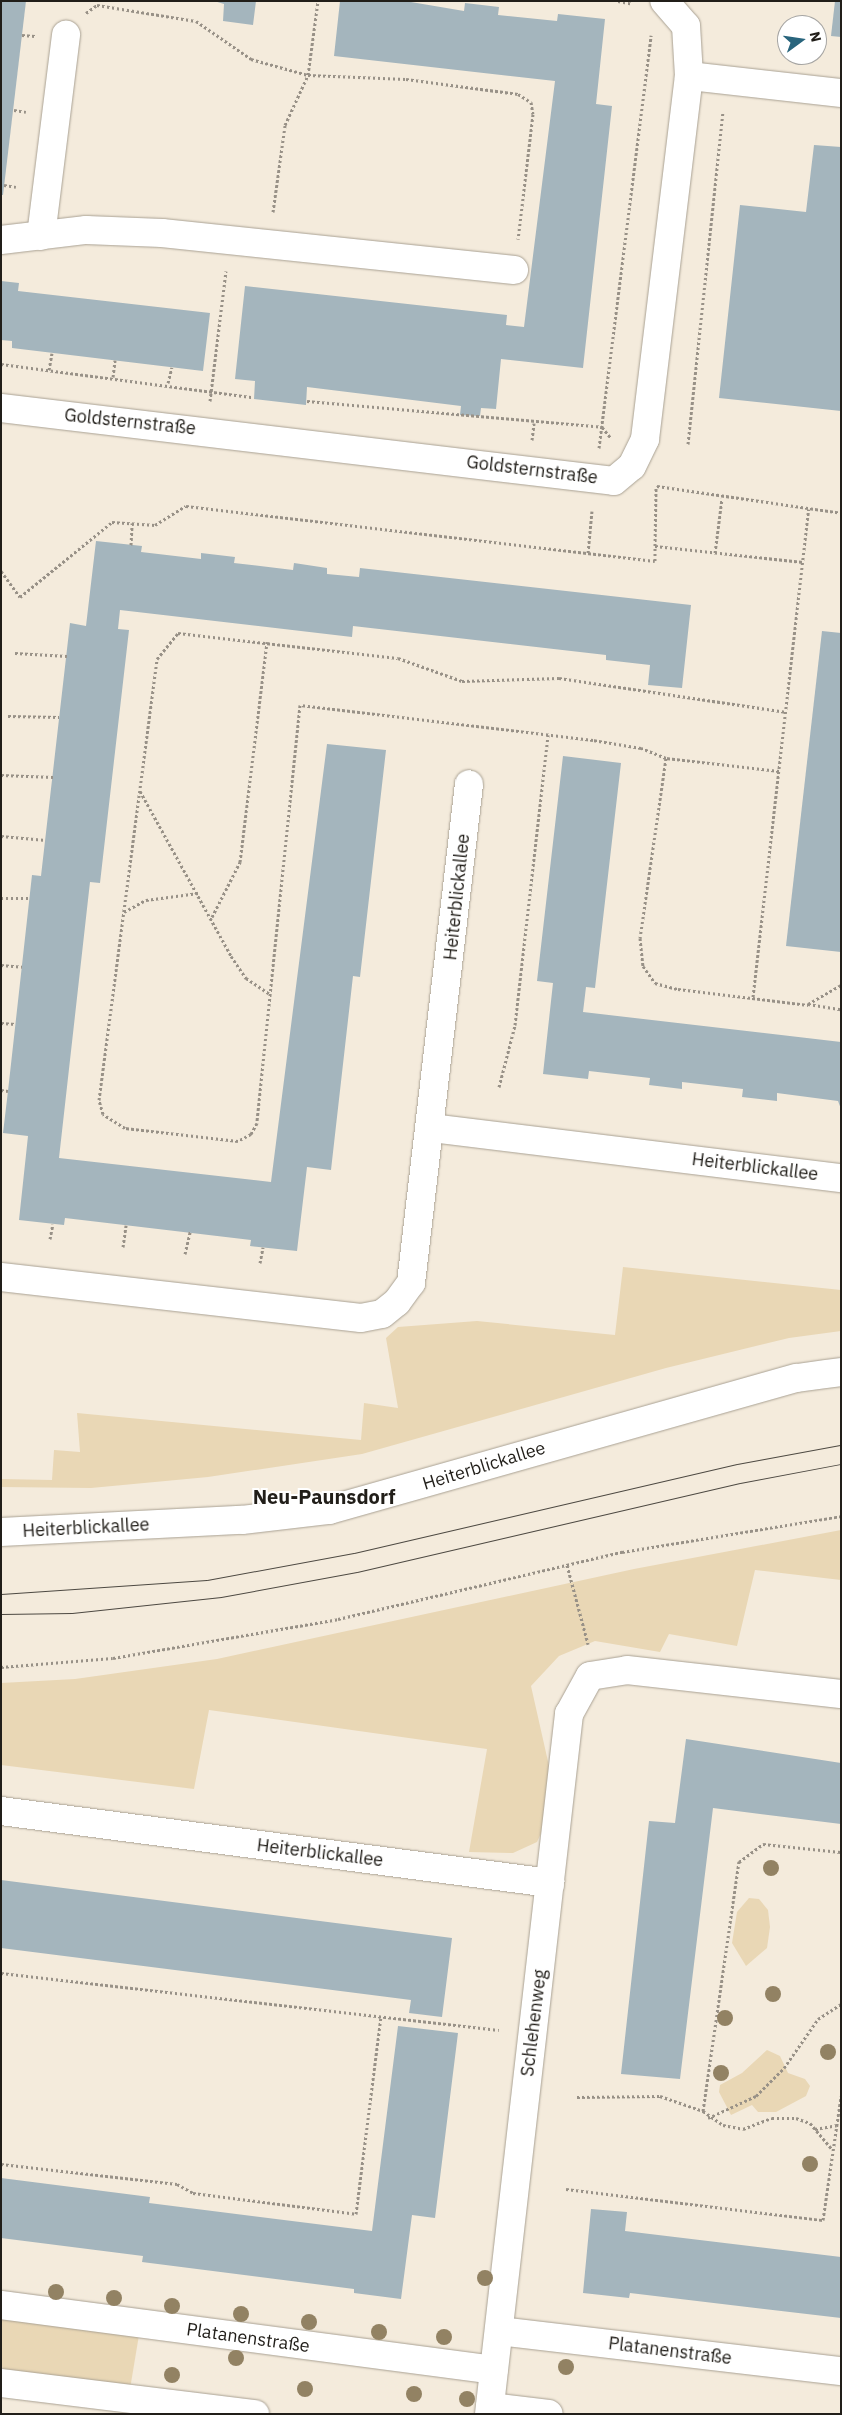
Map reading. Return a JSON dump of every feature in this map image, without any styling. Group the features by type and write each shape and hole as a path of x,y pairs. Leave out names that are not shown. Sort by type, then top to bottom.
{"street":[{"name":"Goldsternstraße","path":"1,408 207,430 614,480 632,466 645,440 689,76 686,26 664,1"},
{"path":"41,236 66,35"},
{"path":"689,76 841,93"},
{"path":"1,240 86,230 230,241 514,270"},
{"name":"Heiterblickallee","path":"1,1277 361,1318 382,1314 411,1283 432,1128 469,784"},
{"name":"Heiterblickallee","path":"432,1128 841,1178"},
{"name":"Heiterblickallee","path":"1,1532 242,1520 329,1510 797,1378 841,1372"},
{"path":"616,1671 841,1694"},
{"name":"Schlehenweg","path":"490,2410 569,1714 590,1676 616,1671"},
{"name":"Heiterblickallee","path":"1,1811 550,1883"},
{"name":"Platanenstraße","path":"1,2305 494,2370"},
{"name":"Platanenstraße","path":"499,2331 841,2371"},
{"path":"1,2384 255,2414"},
{"path":"490,2410 549,2414"}],"path":[{"path":"269,245 284,125 308,75 318,1"},
{"path":"66,35 78,18 97,5 196,21 251,59 308,75 406,79 518,94 531,102 533,114 514,270"},
{"path":"588,553 652,26"},
{"path":"688,444 723,109"},
{"path":"207,430 210,391 230,241"},
{"path":"49,370 52,353"},
{"path":"113,377 115,360"},
{"path":"1,364 168,383 254,397"},
{"path":"168,383 172,367"},
{"path":"307,401 534,423 602,427 632,466 656,486 722,498 841,513"},
{"path":"533,432 534,423"},
{"path":"1,571 20,597 112,522 155,525 186,506 655,561 657,477"},
{"path":"715,553 722,498"},
{"path":"753,998 809,509"},
{"path":"131,545 132,523"},
{"path":"655,546 803,562"},
{"path":"779,772 666,758 641,748 300,705 257,1123 251,1134 238,1141 125,1128 103,1114 99,1100 157,659 178,633 398,658 462,682 559,678 786,712"},
{"path":"212,917 240,862 267,642"},
{"path":"14,653 67,656"},
{"path":"8,716 59,717"},
{"path":"498,1086 515,1025 548,735"},
{"path":"666,758 640,938 643,966 655,983 841,1009"},
{"path":"1,775 53,777"},
{"path":"140,791 200,893 246,978 270,994"},
{"path":"1,836 46,840"},
{"path":"124,912 146,900 200,893"},
{"path":"1,898 30,898"},
{"path":"1,965 22,967"},
{"path":"808,1004 841,985"},
{"path":"1,1023 16,1024"},
{"path":"1,1090 8,1091"},
{"path":"50,1239 53,1224"},
{"path":"123,1247 126,1226"},
{"path":"185,1254 190,1232"},
{"path":"260,1263 263,1247"},
{"path":"1,1667 113,1658 338,1619 567,1565 841,1516"},
{"path":"567,1565 582,1634 616,1671"},
{"path":"703,2111 739,1862 763,1844 841,1852"},
{"path":"1,1973 499,2030"},
{"path":"708,2118 756,2096 784,2068 818,2019 841,2004"},
{"path":"1,2164 177,2184 193,2193 356,2214 381,2016"},
{"path":"577,2098 660,2096 703,2111 708,2118 743,2129 772,2118 796,2118 815,2129 834,2150"},
{"path":"566,2189 823,2220 841,2096"},
{"path":"815,2129 837,2125"}],"shaded area":[{"path":"623,1267 841,1290 841,1331 789,1338 666,1368 362,1454 208,1477 91,1488 1,1487 1,1479 52,1480 54,1450 80,1452 77,1413 361,1440 364,1403 398,1408 386,1338 398,1327 477,1321 615,1335"},
{"path":"841,1530 841,1580 755,1570 737,1646 669,1634 660,1652 595,1641 559,1656 531,1686 549,1766 548,1818 537,1842 513,1853 469,1852 487,1749 209,1710 194,1789 1,1765 1,1683 75,1679 217,1659 634,1569"},
{"path":"749,1898 759,1899 768,1910 770,1927 767,1948 746,1966 732,1943 737,1912"},
{"path":"767,2050 780,2056 788,2073 805,2079 810,2086 806,2096 776,2112 758,2112 752,2105 731,2115 719,2092 720,2085 742,2073"},
{"path":"1,2310 140,2329 129,2395 6,2379 1,2363"}],"building":[{"path":"1,1 26,1 3,195 1,195"},
{"path":"214,1 256,1 253,25 223,21 224,4"},
{"path":"340,1 405,1 464,11 465,3 499,7 498,15 557,21 558,14 605,19 596,104 612,106 583,368 501,359 496,409 481,408 480,416 460,415 461,406 307,387 306,405 254,399 255,381 235,379 245,286 507,315 506,325 524,327 555,81 334,56"},
{"path":"835,1 841,1 841,37 831,36"},
{"path":"814,145 841,147 841,411 719,398 740,205 806,212"},
{"path":"1,281 19,283 18,291 210,313 203,371 12,348 12,341 1,340"},
{"path":"96,541 142,546 141,552 201,559 201,553 235,557 234,563 293,570 294,563 327,568 327,574 359,577 360,568 691,605 682,688 648,685 650,665 606,660 606,655 353,626 352,637 120,610 118,629 129,630 100,883 90,882 59,1158 271,1182 327,744 386,750 360,977 353,976 331,1170 307,1167 297,1251 250,1246 251,1240 65,1218 64,1225 19,1220 28,1136 3,1133 32,875 41,876 70,623 86,626"},
{"path":"822,631 841,633 841,952 786,946"},
{"path":"563,756 621,763 595,988 586,987 583,1012 841,1042 841,1109 838,1101 777,1093 777,1101 742,1097 743,1089 682,1082 682,1089 649,1085 650,1078 589,1071 588,1079 543,1074 553,983 537,981"},
{"path":"686,1739 841,1763 841,1824 713,1808 680,2079 621,2074 649,1821 675,1823"},
{"path":"1,1880 452,1938 442,2017 409,2013 411,2000 1,1948"},
{"path":"398,2026 458,2033 435,2218 412,2215 401,2299 354,2293 354,2289 142,2262 143,2256 1,2238 1,2178 150,2197 149,2203 372,2231"},
{"path":"591,2209 627,2212 625,2231 841,2257 841,2318 630,2293 629,2298 583,2293"}],"tram line":[{"path":"1,1594 207,1580 354,1553 737,1464 841,1445"},
{"path":"1,1614 72,1613 221,1597 357,1572 740,1483 841,1464"}],"district":[{"name":"Neu-Paunsdorf","path":"324,1496"}]}
